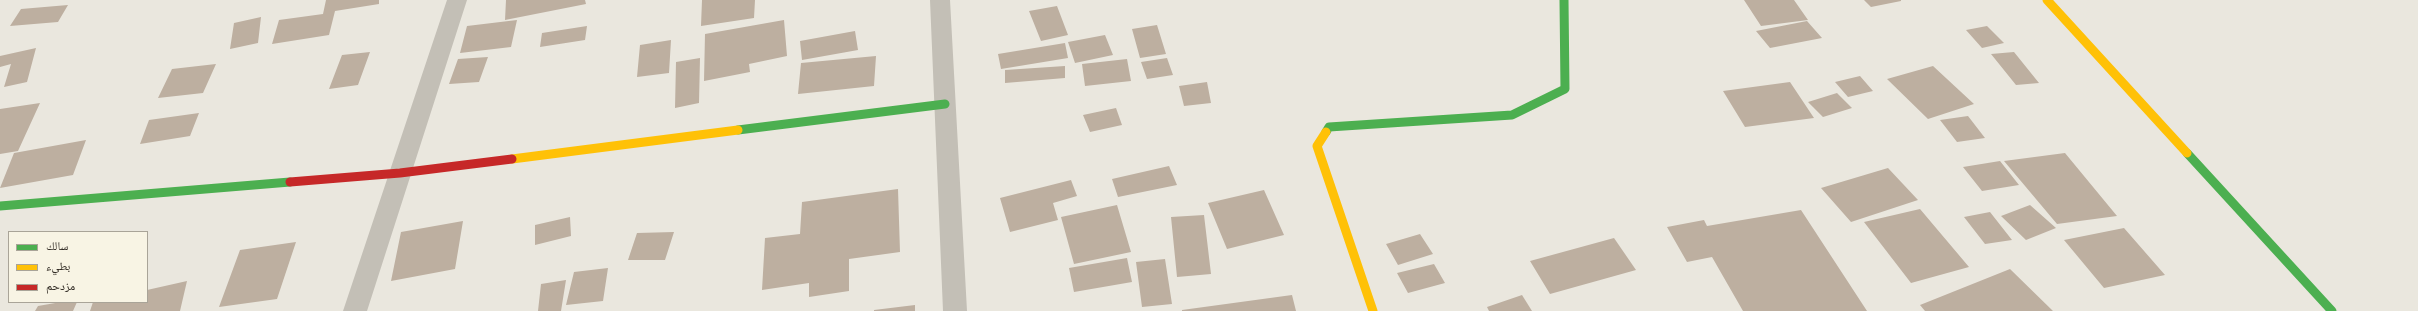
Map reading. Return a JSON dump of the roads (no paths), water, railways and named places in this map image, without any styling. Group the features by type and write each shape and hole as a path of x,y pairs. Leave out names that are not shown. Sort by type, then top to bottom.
{"street":[{"path":"355,311 457,0"},
{"path":"940,0 955,311"},
{"path":"1373,311 1317,146 1329,126 1512,115 1565,89 1564,0"},
{"path":"2047,0 2332,311"},
{"path":"0,206 400,173 945,104"}]}
